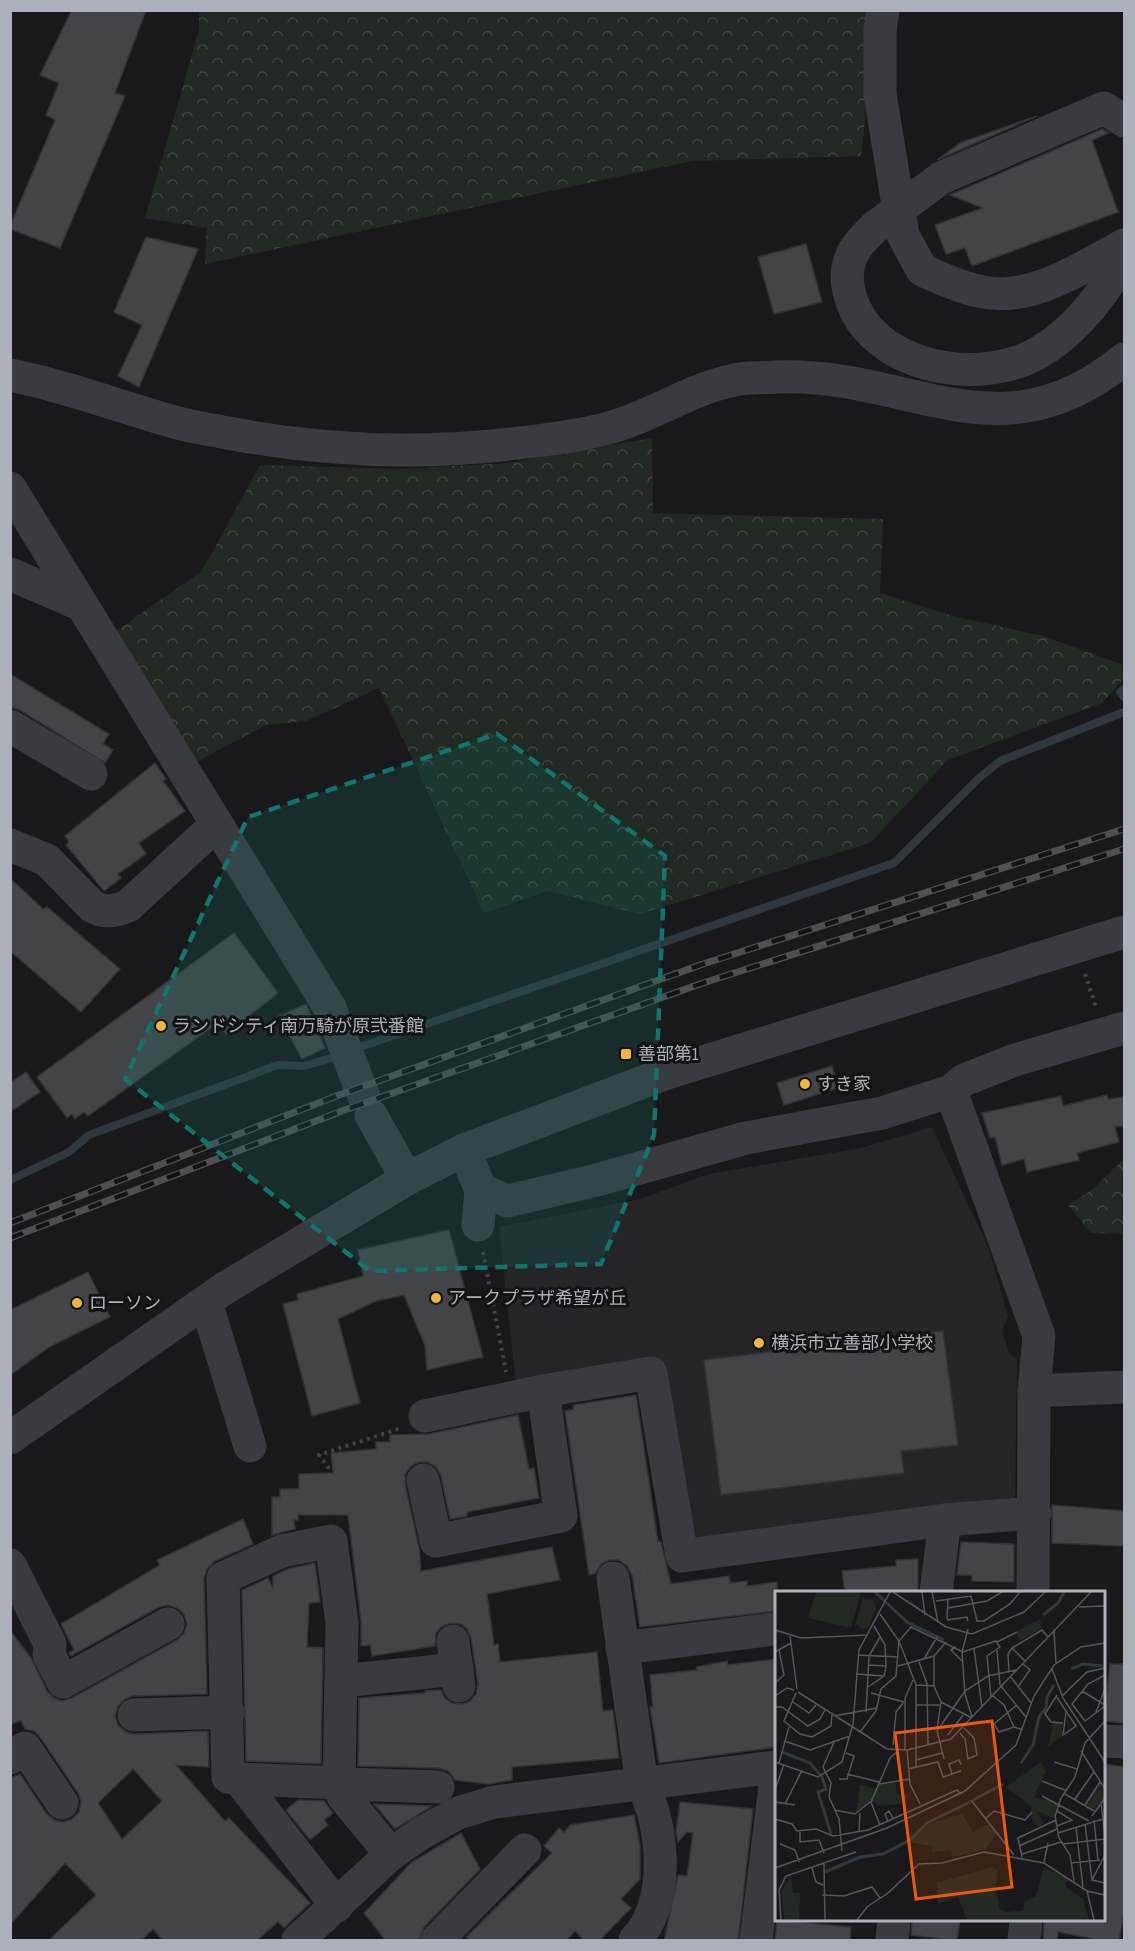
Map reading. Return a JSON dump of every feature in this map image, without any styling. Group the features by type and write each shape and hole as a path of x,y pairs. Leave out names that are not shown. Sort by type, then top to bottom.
{"street":[{"path":"884,10 880,30 880,94 903,235 922,270 980,292 1010,293 1050,284 1125,245"},
{"path":"1125,121 1104,108 941,178 875,227 854,250 846,284 853,307 865,328 886,348 915,359 950,368 980,369 1009,366 1036,354 1059,338 1102,295 1125,258"},
{"path":"10,375 58,384 173,422 277,442 372,450 450,450 530,442 613,427 730,380 780,377 835,380 945,405 968,407 1002,409 1049,403 1103,377 1125,359"},
{"path":"10,488 330,1008 354,1071"},
{"path":"10,574 81,605"},
{"path":"10,726 91,774"},
{"path":"10,845 47,860 92,906 100,911 116,911 128,906 216,825"},
{"path":"10,1438 206,1302 407,1179 464,1150 664,1074 1125,932"},
{"path":"481,1190 508,1201 597,1180 746,1138 882,1113 951,1091 964,1080 1112,1021"},
{"path":"951,1091 1039,1336 1034,1391 1033,1591"},
{"path":"371,1115 407,1179"},
{"path":"464,1150 481,1190 478,1225"},
{"path":"206,1302 250,1446"},
{"path":"425,1416 543,1391 651,1373 682,1556 945,1520 1035,1513"},
{"path":"1034,1391 1125,1387"},
{"path":"423,1480 436,1541 561,1516 543,1391"},
{"path":"936,1591 945,1520"},
{"path":"391,1854 343,1796 339,1783 342,1623 330,1542 282,1551 223,1578 228,1777 239,1779 339,1783 438,1787"},
{"path":"10,1565 50,1644 49,1655 63,1682 168,1624"},
{"path":"613,1578 642,1785 652,1803 661,1843 656,1908 640,1938"},
{"path":"622,1648 775,1629"},
{"path":"341,1681 456,1666"},
{"path":"134,1715 228,1712"},
{"path":"1105,1741 1125,1742"},
{"path":"10,1758 25,1748 62,1803"},
{"path":"298,1941 391,1854 423,1832 458,1814 494,1802 519,1805 642,1785 775,1767"},
{"path":"239,1779 337,1906"},
{"path":"756,1941 775,1794"},
{"path":"437,1941 525,1850"},
{"path":"892,1941 894,1921"},
{"path":"1024,1941 1026,1921"}],"path":[{"path":"1085,973 1112,1021"},
{"path":"478,1225 507,1379"},
{"path":"330,1542 328,1467 319,1455 423,1421 425,1416"},
{"path":"613,1578 677,1566 682,1556"}],"highlighted area":[{"path":"497,734 665,856 654,1135 601,1264 370,1271 125,1079 248,817"}],"shaded area":[{"name":"横浜市立善部小学校","path":"932,1127 989,1249 1008,1317 1002,1331 1010,1355 1017,1359 1015,1498 1011,1502 698,1538 691,1530 665,1362 516,1385 499,1227 640,1199 709,1174 861,1148"}],"green space":[{"path":"199,11 877,11 861,156 692,161 205,264 207,228 145,218 199,30"},
{"path":"652,438 653,513 883,519 880,593 953,616 1043,636 1124,665 1124,678 1102,703 948,760 870,843 640,914 547,891 484,913 379,688 306,721 266,725 193,764 113,633 202,571 260,465 401,469 507,463"},
{"path":"1124,1159 1124,1234 1091,1233 1068,1205 1093,1189"}],"building":[{"path":"72,10 146,10 115,93 125,96 60,248 10,229 10,226 55,120 46,115 59,83 40,75"},
{"path":"1037,116 937,160 960,143"},
{"path":"1102,129 1109,133 1092,140 1118,212 972,266 965,248 946,254 935,225 983,208 950,195"},
{"path":"146,237 198,249 139,387 118,376 142,325 114,312"},
{"path":"806,244 822,302 774,314 758,257"},
{"path":"10,674 109,734 103,744 113,750 105,763 20,710 10,707"},
{"path":"155,763 166,779 163,781 185,811 139,843 146,854 118,874 121,878 104,891 66,845 69,842 65,836"},
{"path":"10,878 43,909 47,907 120,969 81,1012 10,951"},
{"name":"ランドシティ南万騎が原弐番館","path":"234,933 278,993 226,1034 218,1023 88,1116 84,1112 75,1119 72,1114 67,1118 37,1077"},
{"path":"306,1004 325,1048 302,1059 279,1016"},
{"path":"832,1066 838,1088 784,1105 777,1083"},
{"path":"26,1072 40,1092 10,1112 10,1083"},
{"path":"1107,1095 1108,1099 1125,1097 1125,1126 1115,1127 1119,1142 1077,1153 1079,1160 1027,1172 1024,1159 1002,1165 995,1137 990,1138 982,1113 1061,1096 1063,1106"},
{"path":"449,1230 483,1357 427,1370 425,1346 404,1295 376,1301 338,1319 360,1403 312,1416 283,1304 298,1300 297,1294 363,1276 358,1250"},
{"path":"88,1272 110,1317 51,1346 10,1375 10,1310"},
{"path":"943,1331 958,1445 901,1451 904,1473 721,1495 704,1360"},
{"path":"636,1395 658,1542 661,1542 671,1584 729,1576 730,1583 747,1581 747,1586 777,1582 775,1611 640,1627 632,1575 627,1566 619,1560 610,1560 601,1564 595,1574 589,1575 565,1411 574,1409 573,1405"},
{"path":"518,1415 529,1469 534,1468 539,1498 467,1512 467,1516 450,1519 441,1476 436,1467 428,1462 419,1462 411,1466 405,1474 421,1571 552,1547 560,1580 487,1594 494,1645 498,1644 500,1662 597,1652 603,1711 613,1710 619,1758 512,1767 512,1780 488,1784 455,1780 448,1771 439,1768 358,1766 359,1698 441,1690 445,1698 452,1703 462,1704 470,1701 476,1694 478,1684 471,1638 467,1629 461,1624 450,1623 441,1627 436,1633 435,1646 372,1656 370,1645 361,1646 361,1621 348,1515 298,1515 298,1520 294,1520 295,1529 272,1535 272,1497 280,1497 280,1489 299,1489 299,1474 333,1473 331,1453 376,1449 376,1442 390,1442 390,1435 429,1434"},
{"path":"1052,1505 1125,1511 1125,1546 1052,1543"},
{"path":"243,1519 253,1544 215,1561 207,1569 204,1578 207,1694 133,1696 125,1699 118,1706 115,1716 118,1725 126,1732 134,1734 208,1731 209,1767 176,1765 225,1821 229,1818 310,1903 284,1928 278,1922 256,1941 163,1941 153,1929 141,1941 48,1941 96,1895 65,1863 10,1925 10,1778 20,1774 46,1813 54,1820 63,1822 72,1819 79,1812 81,1802 78,1793 40,1737 34,1731 25,1729 21,1720 10,1725 10,1630 31,1658 47,1691 54,1698 62,1701 72,1698 177,1640 184,1633 187,1624 184,1614 168,1605 159,1607 71,1656 69,1653 74,1650 61,1624 160,1565 157,1560","holes":["133,1769 162,1801 122,1839 98,1803"]},
{"path":"961,1542 1014,1544 1014,1582 972,1581 972,1575 957,1575"},
{"path":"918,1559 918,1591 845,1591 842,1571 896,1566 896,1560"},
{"path":"315,1563 320,1602 309,1603 307,1647 323,1648 321,1764 246,1761 242,1590 268,1578 273,1589 273,1576 288,1569"},
{"path":"775,1659 775,1747 659,1763 650,1707 653,1707 650,1675 697,1670 696,1667 727,1661 728,1665"},
{"path":"1110,1664 1125,1664 1125,1723 1105,1721"},
{"path":"1105,1764 1125,1767 1125,1907 1119,1941 1104,1941 1058,1932 1057,1941 1043,1941 1044,1921 1105,1921"},
{"path":"298,1800 324,1801 333,1813 324,1820 328,1825 310,1840 286,1810"},
{"path":"680,1802 753,1809 738,1941 664,1941 678,1875 687,1876 693,1833 687,1832 678,1842 676,1832"},
{"path":"374,1804 432,1806 395,1829"},
{"path":"634,1815 640,1845 640,1879 621,1899 631,1908 599,1941 585,1941 575,1931 566,1941 470,1941 466,1937 552,1853 544,1846 559,1828 564,1833 570,1825"},
{"path":"461,1833 480,1869 424,1927 419,1941 386,1941 364,1913 412,1862"},
{"path":"777,1921 851,1927 850,1941 775,1941"},
{"path":"912,1921 960,1921 957,1941 911,1935"}],"waterway":[{"path":"1124,689 1120,692 1124,697"},
{"path":"363,1046 894,863 978,779 1000,761 1124,712"},
{"path":"10,1180 69,1152 89,1135 278,1065 304,1066 338,1056"}],"tunnel":[{"path":"354,1071 371,1115"}],"railway":[{"path":"10,1223 339,1095 703,964 1124,829"},
{"path":"10,1238 342,1111 703,983 1124,849"}],"place":[{"name":"ランドシティ南万騎が原弐番館","path":"161,1026"},
{"name":"善部第1","path":"626,1054"},
{"name":"すき家","path":"805,1084"},
{"name":"アークプラザ希望が丘","path":"436,1298"},
{"name":"ローソン","path":"77,1303"},
{"name":"横浜市立善部小学校","path":"759,1343"}]}
